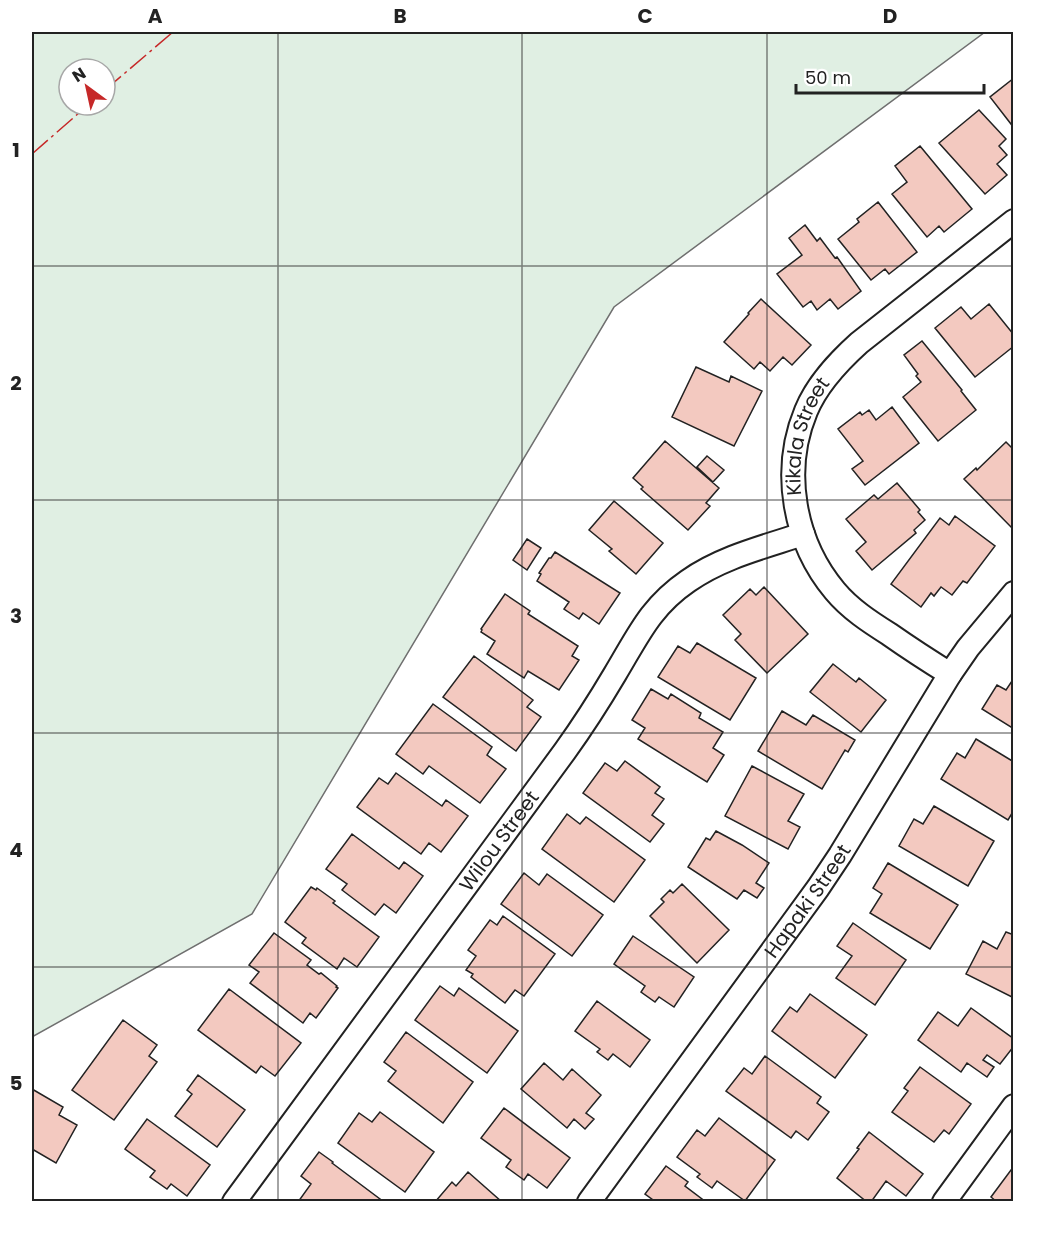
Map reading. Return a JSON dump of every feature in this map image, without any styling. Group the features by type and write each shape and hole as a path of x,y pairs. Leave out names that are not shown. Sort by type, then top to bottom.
{"street":[{"name":"Kikala Street","path":"950,674 864,617 835,591 825,578 803,534 794,493 793,468 806,411 822,383 840,360 1014,221"},
{"name":"Wilou Street","path":"234,1202 570,744 616,673 643,625 657,608 689,580 711,567 803,534"},
{"name":"Hapaki Street","path":"589,1202 818,888 950,674 978,634 1014,593"},
{"path":"944,1202 1014,1106"}],"green space":[{"path":"32,32 985,32 614,307 252,914 32,1037"}],"building":[{"path":"1014,78 1014,124 1011,124 990,97"},
{"path":"979,110 1006,139 999,146 1007,155 997,164 1007,175 985,194 939,143"},
{"path":"920,146 972,209 944,232 939,226 927,237 892,194 907,182 895,166"},
{"path":"878,202 917,252 889,274 885,269 871,280 838,239"},
{"path":"805,225 817,241 820,238 835,258 837,257 861,291 838,309 830,299 817,310 811,301 803,307 777,274 802,255 789,238"},
{"path":"761,299 811,345 792,365 783,357 770,371 760,362 754,369 724,342"},
{"path":"989,304 1014,335 1014,346 975,377 935,328 961,307 971,319"},
{"path":"922,341 976,410 938,441 903,397 921,382 904,355"},
{"path":"696,367 729,382 731,376 762,391 734,446 672,417"},
{"path":"892,407 919,443 865,485 852,469 863,461 838,429 860,412 862,415 869,410 876,420"},
{"path":"665,441 719,488 706,503 710,506 688,530 641,489 643,487 633,478"},
{"path":"1006,442 1014,450 1014,526 1012,528 964,479 976,468 977,470"},
{"path":"707,456 724,470 713,482 697,467"},
{"path":"897,483 920,510 918,512 925,520 914,530 916,533 872,570 856,551 866,542 846,519 874,495 878,499"},
{"path":"614,501 663,543 636,574 609,551 612,549 589,530"},
{"path":"955,516 995,546 967,583 963,581 952,595 941,587 934,596 931,593 921,607 891,584 940,518 949,525"},
{"path":"527,539 541,548 527,570 513,560"},
{"path":"555,552 620,593 599,624 583,613 579,619 564,609 569,602 537,581 541,574 539,573"},
{"path":"764,587 808,634 767,673 735,640 741,634 723,615 750,589 756,595"},
{"path":"505,594 530,611 528,614 578,646 572,656 579,660 559,690 528,671 524,678 487,654 495,641 481,632 481,629"},
{"path":"697,643 756,678 730,720 658,677 678,646 690,653"},
{"path":"474,656 533,700 527,707 541,717 516,751 443,697"},
{"path":"833,664 856,682 859,678 886,700 861,732 810,692"},
{"path":"1014,678 1014,729 982,709 997,685 1006,690"},
{"path":"651,689 668,699 671,694 701,713 699,718 723,732 713,748 724,755 707,782 638,739 645,728 632,720"},
{"path":"433,704 492,747 487,755 506,769 480,803 429,766 423,774 396,754"},
{"path":"782,711 806,725 813,715 855,740 848,752 845,750 822,789 758,751"},
{"path":"976,739 1014,762 1014,810 1008,820 941,779 957,753 965,758"},
{"path":"625,761 660,787 655,793 664,799 652,815 664,824 650,842 583,793 605,763 617,771"},
{"path":"752,766 804,794 788,821 800,827 788,849 725,816"},
{"path":"396,773 442,806 446,800 468,816 441,852 429,843 421,854 357,807 379,778 388,784"},
{"path":"934,806 994,841 968,886 899,846 914,819 923,824"},
{"path":"567,814 580,824 586,817 645,860 614,902 542,849"},
{"path":"716,831 769,863 756,883 764,888 757,898 744,890 737,899 688,867 706,838 710,840"},
{"path":"352,834 399,869 404,862 423,876 396,913 384,904 375,915 342,890 347,884 326,869"},
{"path":"888,863 958,905 930,949 870,913 882,894 873,888"},
{"path":"524,873 539,885 547,874 603,915 572,956 501,904"},
{"path":"682,884 729,930 697,963 650,916 664,902 661,899 670,890 673,893"},
{"path":"311,887 316,890 317,888 335,901 333,903 379,937 357,967 344,958 337,969 302,943 306,938 285,922"},
{"path":"503,916 555,954 524,996 515,990 505,1003 471,977 473,974 466,970 476,956 468,950 490,920 497,925"},
{"path":"853,923 906,960 875,1005 836,978 852,956 837,946"},
{"path":"1006,932 1014,935 1014,998 966,974 983,941 997,949"},
{"path":"274,933 311,960 307,965 319,974 321,973 338,988 316,1018 310,1013 303,1023 250,983 259,972 249,965"},
{"path":"633,936 694,977 674,1007 659,997 655,1002 641,992 645,986 614,964"},
{"path":"440,986 454,996 459,988 518,1031 487,1073 415,1020"},
{"path":"229,989 301,1043 275,1076 261,1066 256,1073 198,1030"},
{"path":"810,994 867,1035 835,1078 772,1031 790,1007 797,1012"},
{"path":"597,1001 650,1040 630,1067 613,1054 608,1060 597,1052 600,1049 575,1031"},
{"path":"971,1008 1014,1039 1014,1046 1000,1064 987,1055 983,1060 994,1067 987,1077 967,1063 961,1072 918,1040 938,1012 958,1026"},
{"path":"123,1020 157,1045 149,1056 157,1062 114,1120 72,1090"},
{"path":"406,1032 473,1082 443,1123 388,1081 396,1071 384,1062"},
{"path":"765,1056 821,1097 817,1103 829,1112 808,1140 796,1131 791,1138 726,1091 744,1068 752,1074"},
{"path":"544,1063 563,1080 572,1069 601,1095 586,1113 594,1119 585,1129 574,1119 567,1128 521,1089"},
{"path":"920,1067 971,1104 949,1134 944,1130 934,1142 892,1112 908,1091 904,1088"},
{"path":"198,1075 245,1110 217,1147 175,1116 192,1094 187,1090"},
{"path":"32,1089 63,1107 59,1115 77,1125 56,1163 32,1149"},
{"path":"504,1108 570,1158 547,1188 528,1174 524,1180 506,1167 511,1160 481,1138"},
{"path":"380,1112 434,1152 405,1192 338,1143 359,1113 372,1122"},
{"path":"719,1118 775,1160 745,1201 717,1181 712,1188 697,1177 700,1174 677,1157 697,1130 705,1136"},
{"path":"147,1119 210,1165 187,1196 171,1184 167,1189 150,1177 155,1171 125,1149"},
{"path":"869,1132 923,1174 906,1196 886,1181 871,1202 867,1202 837,1178"},
{"path":"319,1152 384,1202 298,1202 311,1184 301,1176"},
{"path":"666,1166 688,1182 685,1186 706,1202 656,1202 645,1194"},
{"path":"1011,1170 1014,1172 1014,1202 997,1202 991,1197"},
{"path":"468,1172 502,1202 435,1202 452,1182 456,1186"}],"power":[{"path":"117,80 173,32"},
{"path":"32,154 74,117"}]}
